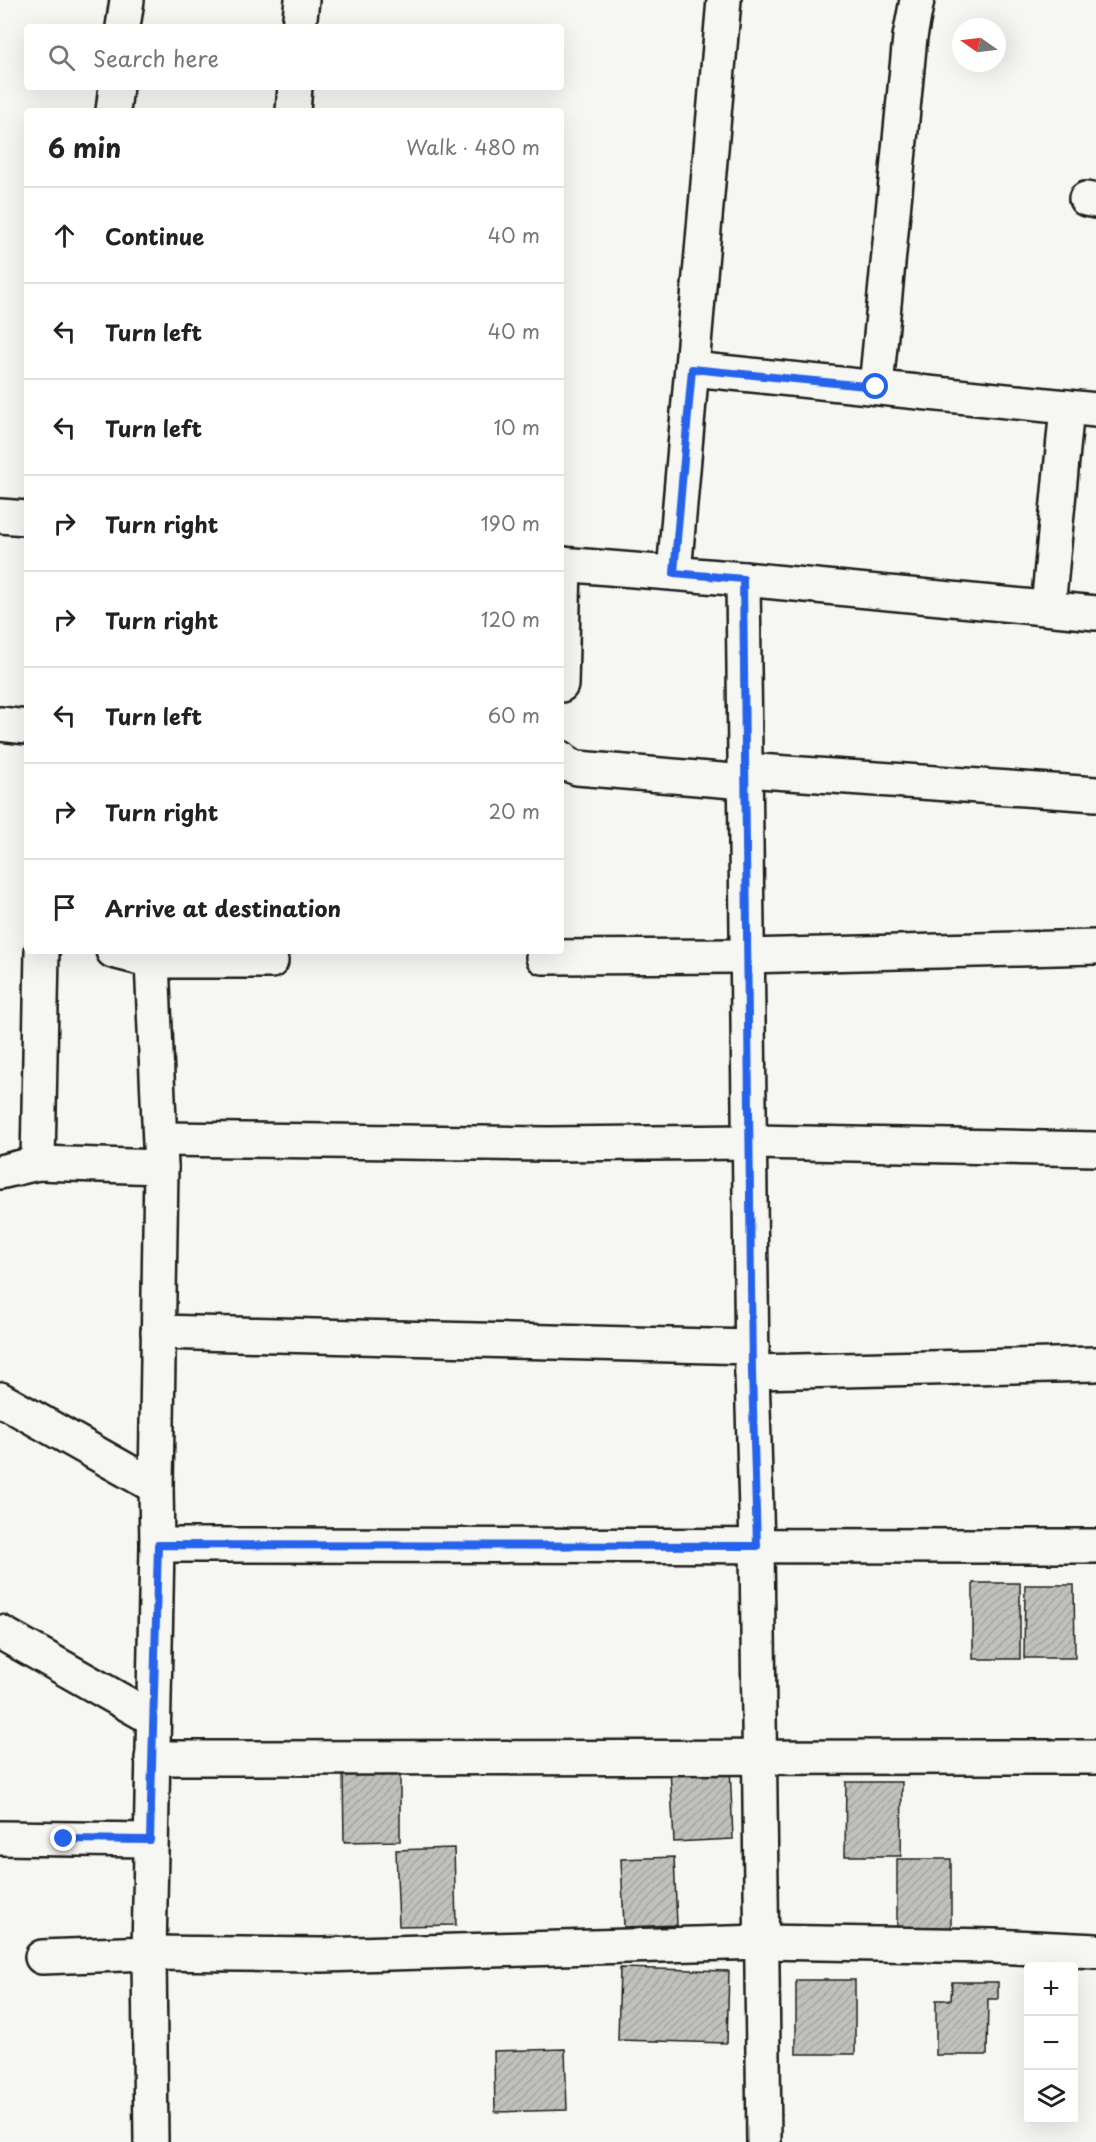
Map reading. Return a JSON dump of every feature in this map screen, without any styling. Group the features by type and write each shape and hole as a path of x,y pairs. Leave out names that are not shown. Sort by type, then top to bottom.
{"street":[{"path":"123,24 127,0"},
{"path":"300,24 302,0"},
{"path":"674,573 724,0"},
{"path":"876,387 910,37 917,0"},
{"path":"113,108 116,90"},
{"path":"293,108 295,90"},
{"path":"692,369 1082,408 1048,608"},
{"path":"0,516 24,518"},
{"path":"564,564 1096,613"},
{"path":"743,579 764,2142"},
{"path":"0,724 24,727"},
{"path":"564,762 577,768 1096,794"},
{"path":"543,957 747,956 1096,947"},
{"path":"38,1163 42,954"},
{"path":"125,954 152,961 271,961"},
{"path":"151,2142 150,1840 158,1545 156,1487 161,1153 152,961"},
{"path":"0,1172 38,1163 161,1153 549,1144 750,1142 1096,1149"},
{"path":"158,1332 752,1359 1096,1364"},
{"path":"0,1400 156,1487"},
{"path":"158,1545 1096,1546"},
{"path":"0,1632 152,1718"},
{"path":"152,1758 1096,1757"},
{"path":"0,1838 150,1840"},
{"path":"42,1957 149,1953 322,1955 762,1942 993,1946 1096,1951"}],"building":[{"path":"973,1583 1020,1583 1020,1659 973,1659"},
{"path":"1025,1585 1074,1585 1075,1658 1024,1658"},
{"path":"730,1766 733,1839 674,1842 670,1769"},
{"path":"343,1771 400,1771 400,1841 344,1842"},
{"path":"846,1782 902,1782 901,1856 845,1856"},
{"path":"454,1848 456,1925 399,1926 396,1850"},
{"path":"674,1857 677,1925 624,1927 621,1859"},
{"path":"897,1859 951,1859 951,1932 897,1932"},
{"path":"620,1968 729,1971 727,2043 618,2040"},
{"path":"796,1980 855,1980 855,2054 796,2054"},
{"path":"952,1982 998,1982 998,1999 988,1999 987,2055 936,2055 936,2000 951,2000"},
{"path":"565,2049 567,2110 495,2112 494,2051"}],"route":[{"path":"64,1839 150,1840 158,1545 757,1546 752,1372 743,579 674,573 692,369 876,387"}]}
